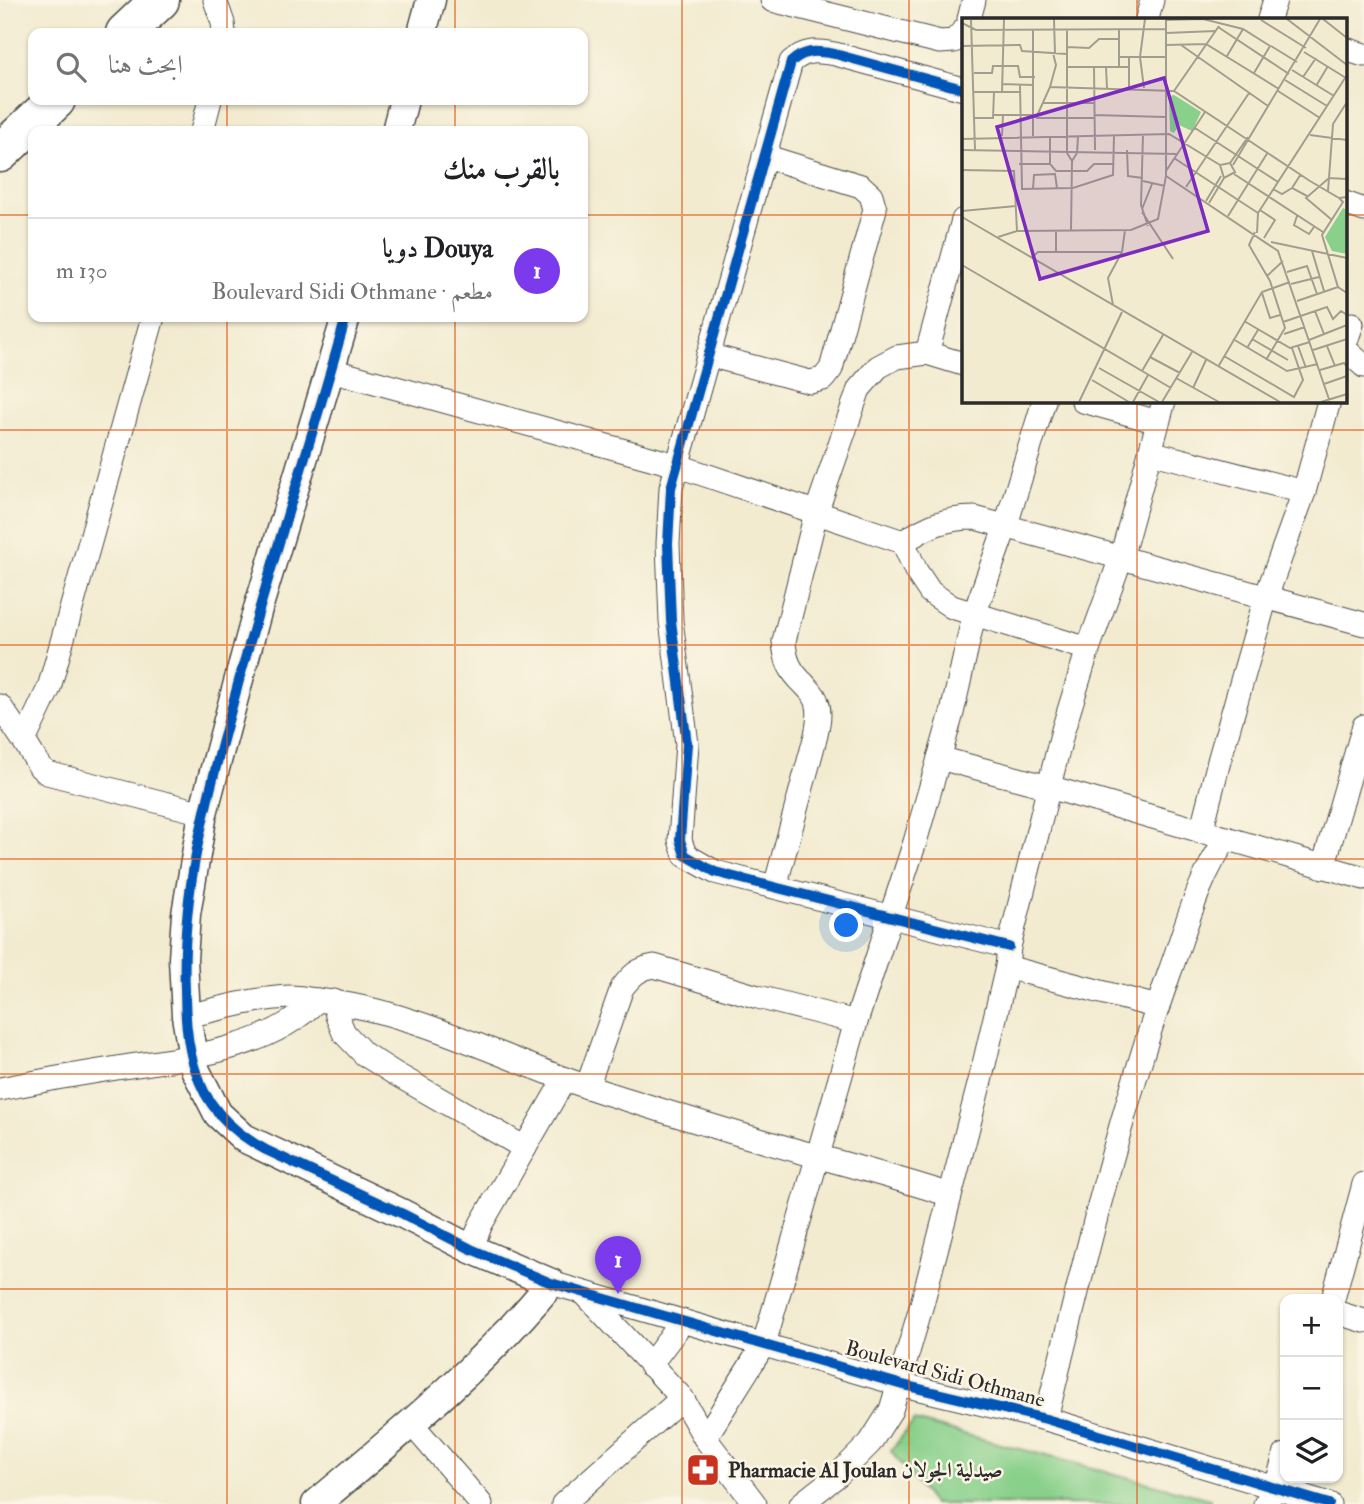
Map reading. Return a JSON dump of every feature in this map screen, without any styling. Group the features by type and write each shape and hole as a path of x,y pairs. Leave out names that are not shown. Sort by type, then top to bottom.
{"highway":[{"path":"130,28 160,0"},
{"path":"0,153 50,105"}],"street":[{"path":"215,0 224,28"},
{"path":"423,28 431,0"},
{"path":"772,0 940,42 954,41 962,32"},
{"path":"969,18 974,0"},
{"path":"1146,18 1152,0"},
{"path":"1269,18 1275,0"},
{"path":"1346,49 1364,55"},
{"path":"962,89 835,54 814,51 802,53 791,62 671,488 668,544 671,621 687,744 680,840 685,855 715,872 892,916 1158,1007"},
{"path":"203,126 209,105"},
{"path":"397,126 403,105"},
{"path":"708,355 810,383 823,379 831,369 875,209 871,195 861,186 764,156"},
{"path":"1346,203 1364,209"},
{"path":"928,353 962,224"},
{"path":"24,741 48,688 152,322"},
{"path":"316,1504 411,1423 520,1321 551,1283 471,1249 244,1138 218,1114 194,1069 186,1016 183,959 186,914 203,813 257,611 345,322"},
{"path":"1350,333 1364,366"},
{"path":"775,887 819,717 814,695 791,670 785,656 784,640 816,513 859,389 878,366 897,357 928,353 962,364"},
{"path":"331,370 676,465 902,542 930,592 952,607 1088,649"},
{"path":"705,1438 764,1344 856,1022 892,916 952,713 974,615 1005,528 1044,402"},
{"path":"801,1504 838,1475 870,1443 891,1410 950,1195 1063,730 1088,649 1121,558 1161,411 1091,402"},
{"path":"1201,832 1266,597 1304,492 1329,402"},
{"path":"1150,452 1304,492"},
{"path":"902,542 928,527 953,518 975,518 1364,624"},
{"path":"0,706 40,767 47,772 203,813"},
{"path":"1323,867 1357,773 1364,726"},
{"path":"939,758 1364,878"},
{"path":"1046,1419 1093,1226 1158,1007 1211,860 1227,838"},
{"path":"587,1087 622,988 632,974 641,968 654,966 856,1022"},
{"path":"186,1016 281,998 325,1000 414,1020 564,1080 950,1195"},
{"path":"0,1089 192,1057 272,1031 325,1000"},
{"path":"325,1000 337,1016 344,1032 364,1054 525,1148"},
{"path":"471,1249 481,1224 564,1080"},
{"path":"1334,1294 1363,1188"},
{"name":"Boulevard Sidi Othmane","path":"551,1283 899,1384 1046,1419 1270,1496 1329,1504"},
{"path":"584,1293 682,1398 705,1438 755,1504"},
{"path":"1343,1315 1364,1321"},
{"path":"650,1365 683,1321"},
{"path":"563,1504 682,1398"},
{"path":"411,1423 481,1504"},
{"path":"1270,1496 1280,1469"}],"green space":[{"path":"914,1421 1210,1499 1210,1504 933,1504 891,1451"}],"cycle path":[{"path":"962,89 835,54 812,52 791,62 671,488 668,544 671,621 687,744 680,840 685,855 715,872 1009,947"},
{"path":"345,322 221,748 191,885 185,954 185,1010 192,1060 213,1107 242,1135 266,1150 471,1249 551,1283 899,1384 1046,1419 1329,1504"}],"place":[{"name":"Douya دويا","path":"618,1294"},
{"name":"Pharmacie Al Joulan صيدلية الجولان","path":"703,1470"}]}
